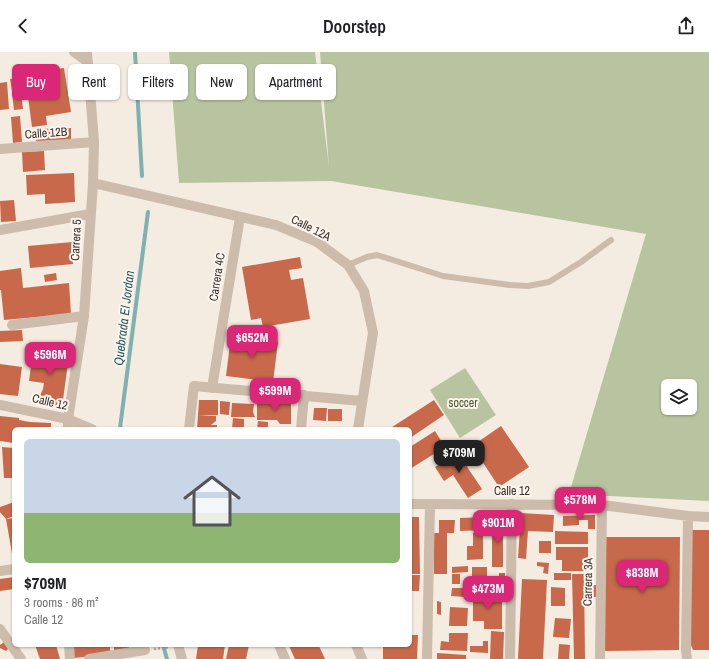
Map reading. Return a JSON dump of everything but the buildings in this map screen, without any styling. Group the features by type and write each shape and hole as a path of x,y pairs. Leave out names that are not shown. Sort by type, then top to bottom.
{"street":[{"path":"74,52 88,62"},
{"name":"Carrera 5","path":"68,424 84,316 93,183 94,142 87,52"},
{"name":"Calle 12B","path":"0,149 94,142"},
{"name":"Calle 12A","path":"93,183 276,225 317,242 348,265 364,291 374,332 358,427"},
{"path":"0,230 90,214"},
{"name":"Carrera 4C","path":"212,388 240,217"},
{"path":"12,324 84,316"},
{"path":"189,427 194,386 362,401"},
{"path":"301,427 304,395"},
{"name":"Calle 12","path":"0,404 82,427"},
{"name":"Calle 12","path":"412,504 602,505 688,516 709,517"},
{"path":"427,659 430,504"},
{"path":"510,659 512,504"},
{"name":"Carrera 3A","path":"600,659 602,505"},
{"path":"687,659 688,516"},
{"path":"0,571 12,569"},
{"path":"0,629 12,646"},
{"path":"13,647 21,659"},
{"path":"69,647 70,659"},
{"path":"176,647 182,659"},
{"path":"280,647 285,659"},
{"path":"357,647 362,659"},
{"path":"89,659 145,650"}],"lane":[{"path":"348,265 367,257 377,255 443,276 528,286 549,282 581,262 611,240"}],"green space":[{"path":"169,52 315,52 316,64 255,64 255,100 321,100 329,167 324,100 336,100 336,64 321,64 320,52 709,52 709,501 569,494 646,234 331,181 179,183 173,100 188,100 188,64 170,64"},
{"name":"soccer","path":"465,368 496,415 460,438 430,390"}],"waterway":[{"name":"Quebrada El Jordan","path":"135,52 142,176"},
{"name":"Quebrada El Jordan","path":"120,427 148,212"},
{"name":"Quebrada El Jordan","path":"164,647 167,659"}]}
